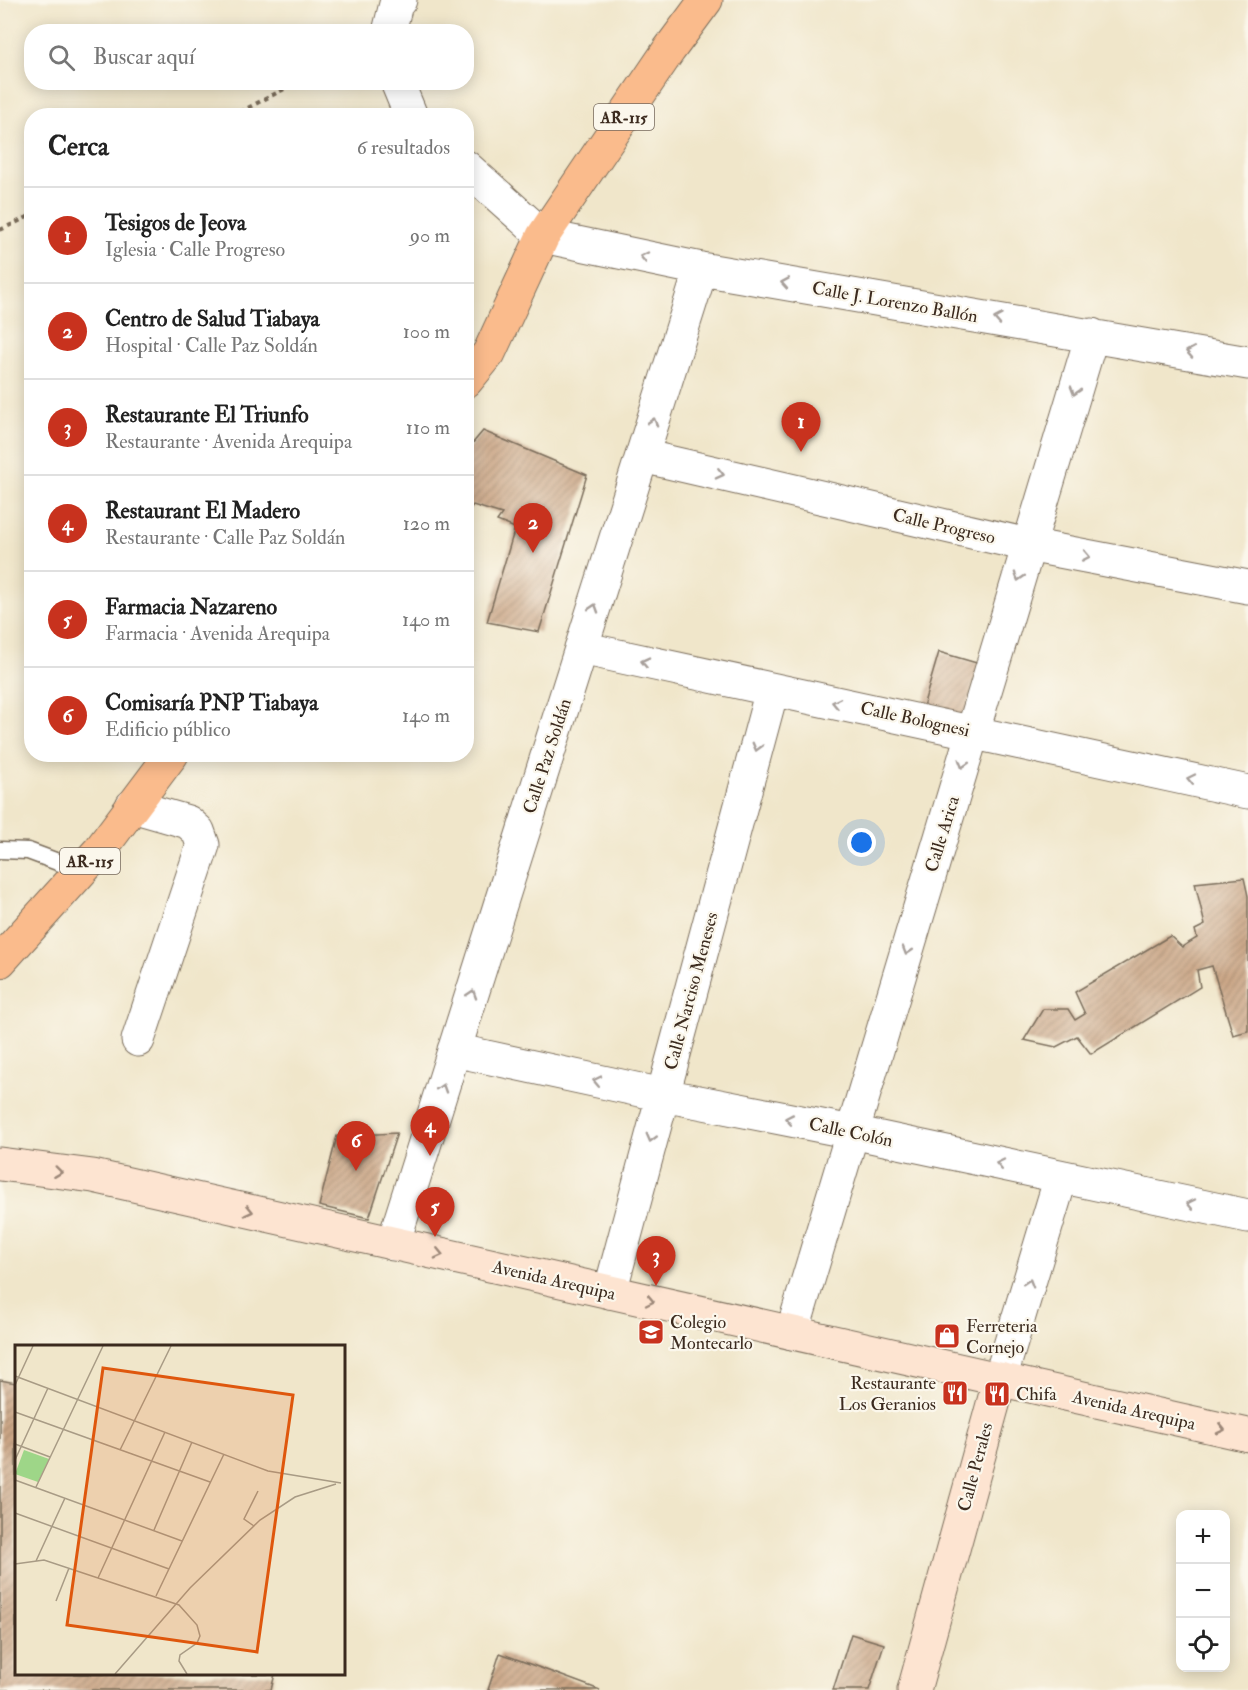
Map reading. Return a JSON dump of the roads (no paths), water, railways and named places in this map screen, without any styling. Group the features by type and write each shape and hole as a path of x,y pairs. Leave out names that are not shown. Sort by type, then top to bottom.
{"main road":[{"name":"AR-115","path":"474,371 489,352 543,236 663,59 706,0"},
{"name":"AR-115","path":"0,961 100,850 166,762"},
{"name":"Avenida Arequipa","path":"0,1164 93,1176 1248,1435"},
{"name":"Calle Perales","path":"914,1690 1000,1379"}],"street":[{"path":"391,24 396,4 400,0"},
{"path":"400,90 408,108"},
{"path":"474,174 543,236"},
{"name":"Calle J. Lorenzo Ballón","path":"543,236 701,269 1248,363"},
{"name":"Calle Paz Soldán","path":"393,1244 701,269"},
{"name":"Calle Arica","path":"792,1333 1092,335"},
{"name":"Calle Progreso","path":"642,456 1028,546 1248,587"},
{"name":"Calle Bolognesi","path":"581,648 1248,792"},
{"name":"Calle Narciso Meneses","path":"610,1292 772,690"},
{"path":"132,806 188,822 198,831 203,845 138,1040"},
{"name":"Calle Colón","path":"454,1050 1248,1216"},
{"name":"Calle Perales","path":"1000,1379 1061,1177"}],"lane":[{"path":"0,850 28,851 82,871"}],"place":[{"name":"Tesigos de Jeova","path":"801,452"},
{"name":"Centro de Salud Tiabaya","path":"533,553"},
{"name":"Restaurant El Madero","path":"430,1156"},
{"name":"Comisaría PNP Tiabaya","path":"356,1171"},
{"name":"Farmacia Nazareno","path":"435,1237"},
{"name":"Restaurante El Triunfo","path":"656,1286"},
{"name":"Colegio Montecarlo","path":"651,1332"},
{"name":"Ferreteria Cornejo","path":"947,1336"},
{"name":"Restaurante Los Geranios","path":"955,1393"},
{"name":"Chifa","path":"997,1394"}]}
